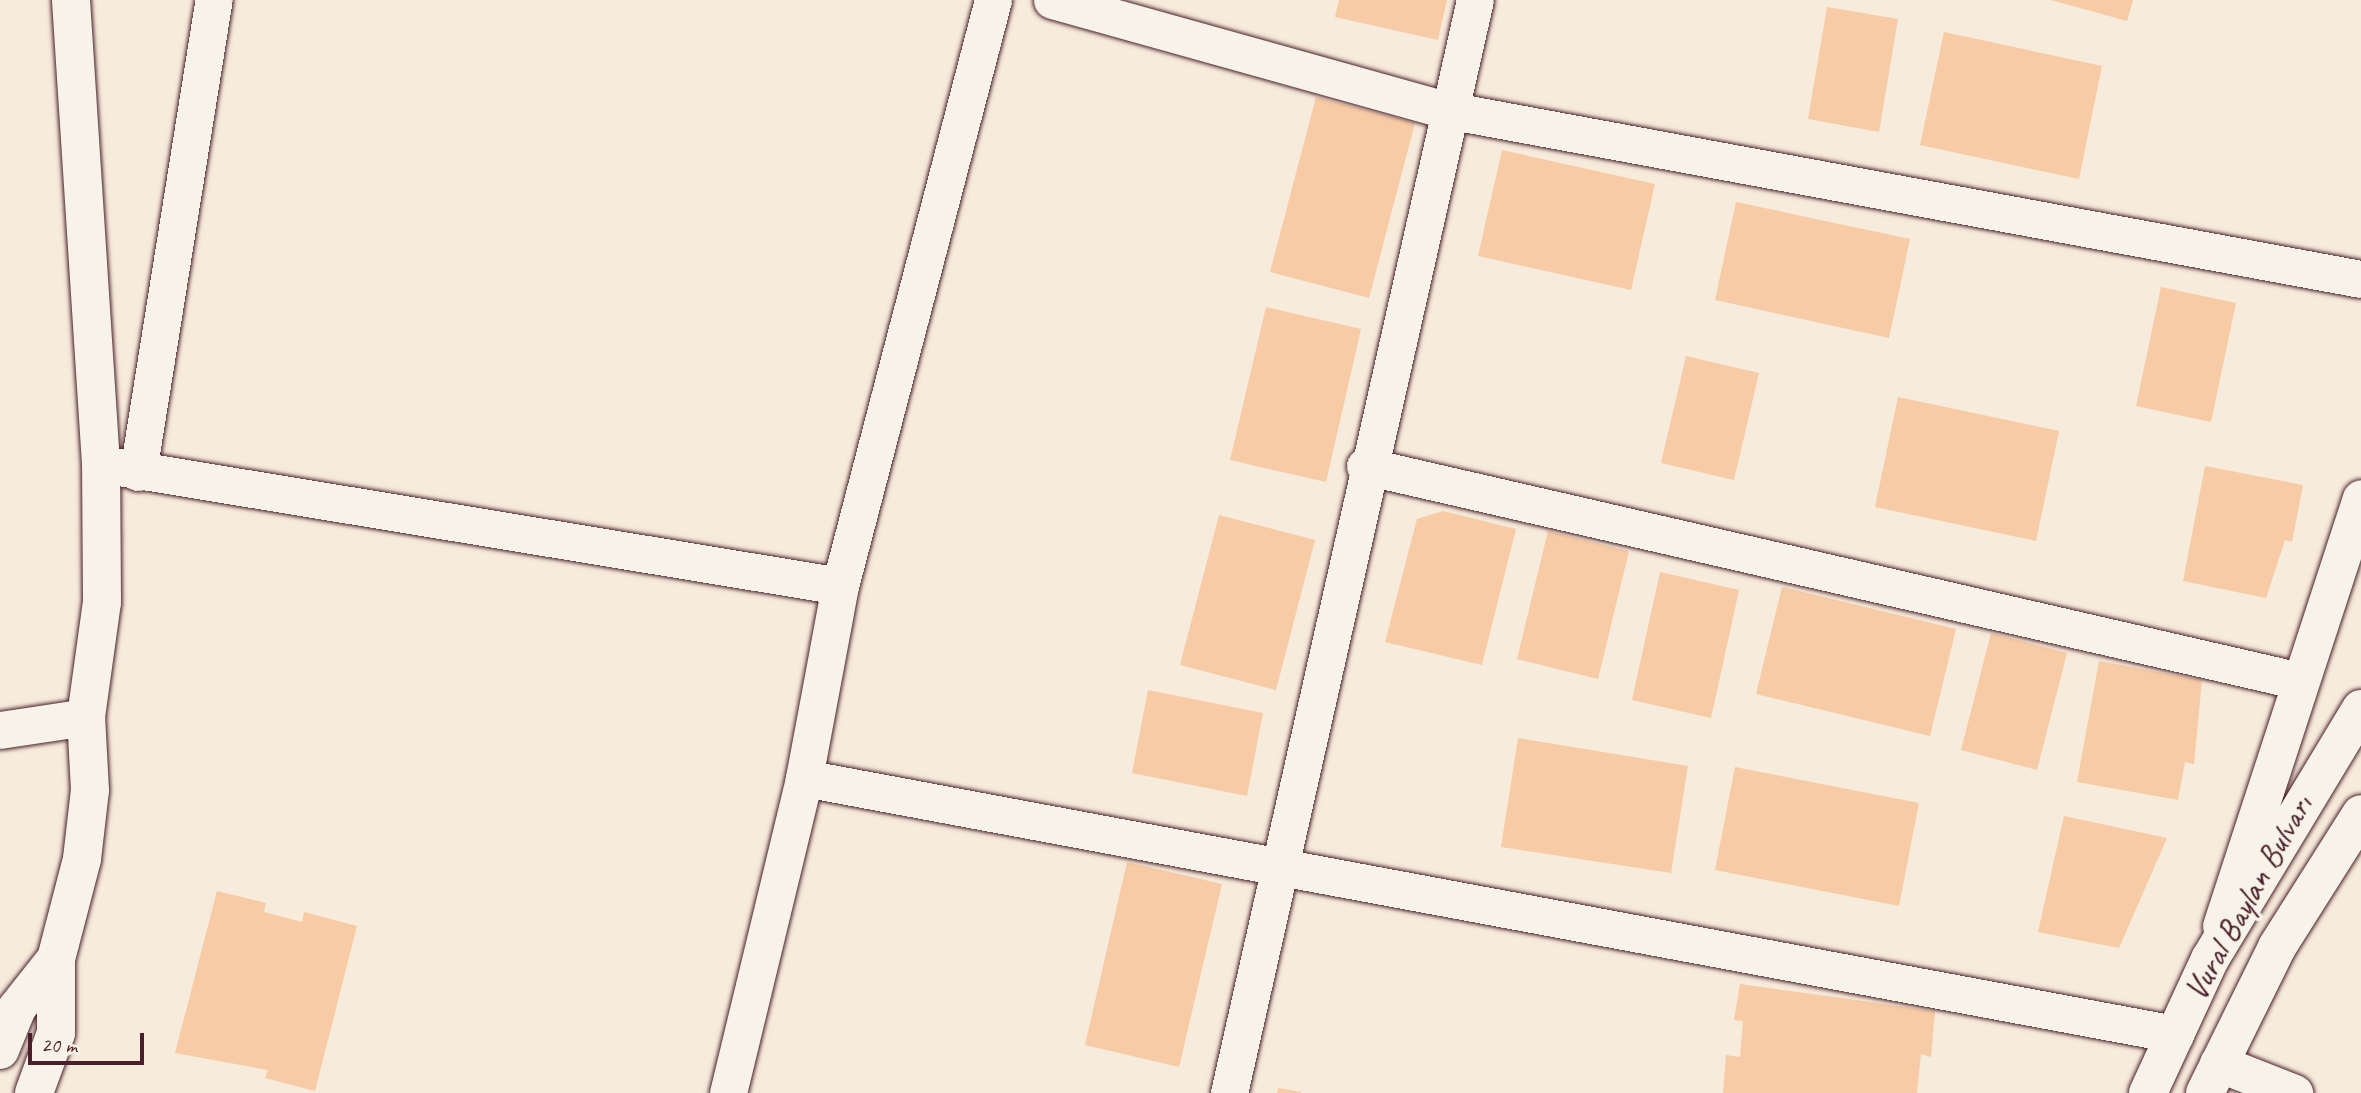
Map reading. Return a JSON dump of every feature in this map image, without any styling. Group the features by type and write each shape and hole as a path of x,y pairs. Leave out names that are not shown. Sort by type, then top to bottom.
{"street":[{"path":"34,1093 56,1033 56,958 82,859 90,790 86,717 102,602 101,464 71,0"},
{"path":"138,472 215,0"},
{"path":"728,1093 804,778 840,586 993,0"},
{"path":"1052,0 1447,110 2361,279"},
{"path":"1229,1093 1365,466 1475,0"},
{"path":"101,464 840,586"},
{"path":"1365,466 2300,681"},
{"path":"2210,959 2361,498"},
{"name":"Vural Baylan Bulvarı","path":"2148,1093 2210,959 2361,709"},
{"path":"0,730 86,717"},
{"path":"804,778 2175,1034"},
{"name":"Vural Baylan Bulvarı","path":"2212,1078 2277,947 2361,814"},
{"path":"0,1050 18,1008 56,958"},
{"path":"2212,1078 2294,1093"}],"building":[{"path":"1339,0 1447,0 1438,40 1335,17"},
{"path":"2051,0 2133,0 2127,21"},
{"path":"1827,7 1898,19 1879,132 1808,119"},
{"path":"1944,32 2102,66 2079,179 1920,145"},
{"path":"1316,97 1415,123 1369,298 1270,272"},
{"path":"1502,150 1655,184 1631,290 1478,256"},
{"path":"1736,202 1910,239 1889,338 1715,300"},
{"path":"2161,287 2236,303 2211,422 2136,406"},
{"path":"1266,307 1361,329 1326,482 1230,460"},
{"path":"1686,356 1759,373 1734,480 1661,463"},
{"path":"1898,397 2059,431 2036,541 1875,507"},
{"path":"2205,466 2303,485 2292,542 2285,540 2266,598 2183,581"},
{"path":"1443,511 1516,529 1482,665 1385,642 1417,519"},
{"path":"1219,515 1315,540 1276,690 1180,665"},
{"path":"1548,531 1629,551 1598,679 1517,659"},
{"path":"1660,572 1739,590 1711,718 1632,700"},
{"path":"1782,587 1956,629 1930,736 1756,694"},
{"path":"1991,633 2067,653 2037,770 1961,750"},
{"path":"2099,661 2202,680 2194,764 2185,762 2178,800 2077,782"},
{"path":"1148,690 1263,713 1247,796 1132,773"},
{"path":"1518,738 1688,766 1671,873 1501,847"},
{"path":"1735,767 1919,803 1899,906 1715,870"},
{"path":"2064,816 2167,838 2119,948 2038,932"},
{"path":"1127,862 1222,884 1179,1067 1085,1045"},
{"path":"217,891 266,903 264,912 302,922 304,912 357,926 315,1091 265,1078 268,1070 175,1053"},
{"path":"1740,984 1935,1011 1931,1057 1921,1054 1917,1093 1723,1093 1726,1055 1740,1057 1743,1021 1734,1020"},
{"path":"1278,1088 1301,1092 1301,1093 1277,1093"}]}
